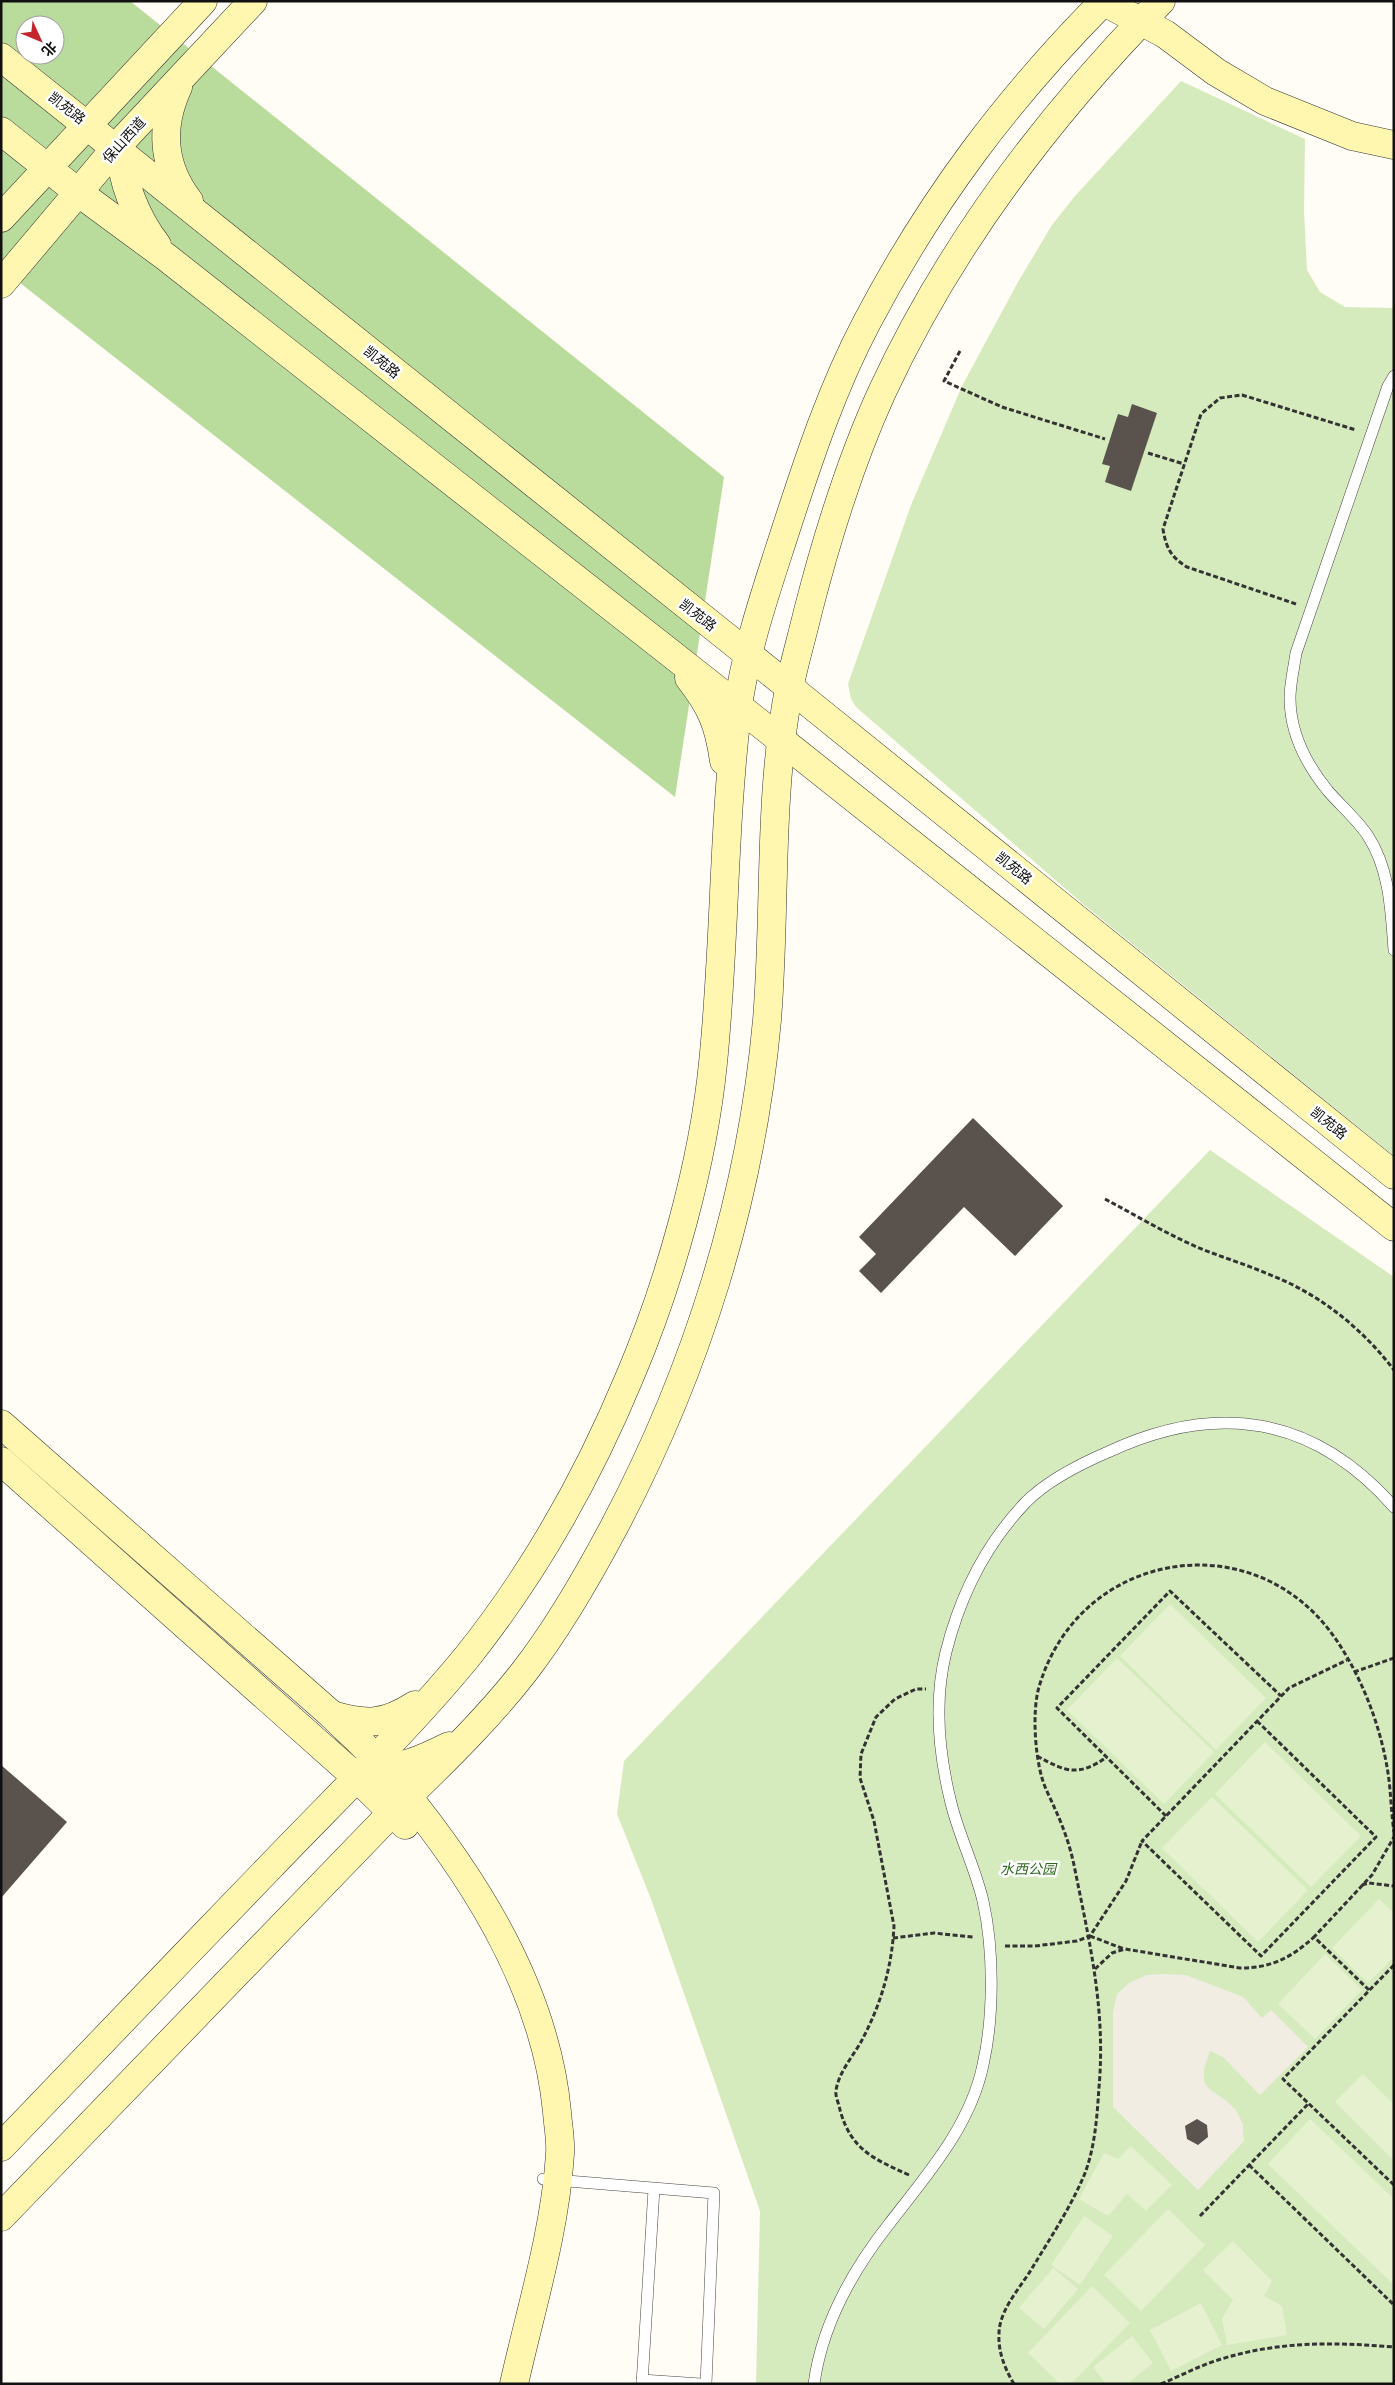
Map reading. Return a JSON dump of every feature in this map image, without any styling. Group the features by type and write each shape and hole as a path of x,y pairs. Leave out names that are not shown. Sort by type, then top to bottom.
{"main road":[{"path":"1,218 203,1"},
{"name":"保山西道","path":"1,284 118,148 253,1"},
{"path":"1,2147 371,1767 486,1632 522,1580 560,1518 631,1375 677,1245 696,1161 712,1070 729,795 745,706 748,654 824,416 864,326 917,233 965,160 1054,52 1103,2 1154,7 1221,58 1265,87 1349,122 1394,133"},
{"path":"1154,7 1165,34 1216,72 1265,101 1352,136 1394,144"},
{"path":"1,2217 474,1731 523,1673 563,1618 605,1545 642,1474 681,1385 717,1280 740,1192 759,1087 767,1023 773,925 775,798 789,687 821,562 848,478 882,393 918,322 958,252 1046,127 1154,7"},
{"path":"154,53 126,100 120,123 118,148 138,212 148,233 166,257"},
{"name":"凯苑路","path":"1,57 118,148 1394,1175"},
{"path":"181,78 167,117 165,144 173,173 184,193 203,218"},
{"path":"1,131 79,193 166,257 669,653 745,706 781,740 1394,1227"},
{"path":"681,602 716,648 745,706 768,754 775,798"},
{"path":"669,653 696,687 718,725 729,795"},
{"path":"1,1424 332,1715 400,1805 479,1896 511,1954 527,1991 554,2084 560,2152 550,2180 528,2264 500,2384"},
{"path":"1,1461 317,1742 348,1759 371,1767 403,1766 428,1757 474,1731"},
{"path":"332,1715 356,1723 372,1723 391,1718 435,1693"},
{"path":"514,2384 555,2204 550,2180"}],"lane":[{"path":"1394,376 1388,386 1371,434 1296,653 1290,699 1295,732 1304,759 1329,792 1352,814 1363,829 1382,864 1390,903 1394,950"},
{"path":"814,2384 819,2354 836,2306 862,2261 948,2145 967,2110 983,2068 990,2022 988,1942 982,1898 951,1804 944,1768 940,1727 940,1688 945,1656 965,1593 981,1561 1004,1528 1028,1500 1058,1479 1090,1460 1129,1442 1163,1431 1202,1423 1237,1423 1270,1427 1304,1437 1336,1455 1366,1478 1394,1507"},
{"path":"550,2180 714,2193 706,2384"},
{"path":"654,2189 642,2382 701,2384"}],"path":[{"path":"960,351 944,382 1002,407 1105,439"},
{"path":"1311,608 1210,577 1187,568 1174,559 1166,548 1163,529 1201,414 1220,398 1230,395 1242,395 1371,434"},
{"path":"1148,452 1184,464"},
{"path":"1105,1199 1201,1249 1270,1274 1308,1293 1337,1312 1364,1335 1394,1370"},
{"path":"1014,2384 1000,2354 998,2332 1004,2311 1070,2206 1085,2173 1094,2134 1101,2044 1100,2005 1090,1936 1064,1829 1042,1781 1036,1755 1039,1688 1060,1639 1086,1607 1124,1582 1157,1570 1208,1565 1247,1572 1282,1588 1302,1602 1335,1639 1354,1672 1381,1741 1388,1771 1394,1832"},
{"path":"1166,1816 1057,1708 1170,1591 1281,1696"},
{"path":"1354,1672 1394,1658"},
{"path":"893,1938 914,1934 941,1934 1010,1947 1077,1941 1090,1936 1126,1881 1142,1841 1289,1688 1347,1660"},
{"path":"923,2181 870,2155 852,2140 842,2117 836,2091 844,2072 863,2040 877,2007 886,1981 894,1926 874,1821 860,1778 861,1754 876,1717 895,1700 916,1689 940,1688"},
{"path":"1142,1841 1261,1956 1376,1837 1257,1721"},
{"path":"1036,1755 1067,1770 1082,1771 1092,1768 1107,1757"},
{"path":"1090,1936 1125,1950 1240,1968 1258,1968 1289,1957 1314,1937 1379,1864 1394,1837"},
{"path":"1362,1885 1369,1883 1394,1886"},
{"path":"1314,1937 1369,1990"},
{"path":"1094,1970 1112,1953 1125,1950"},
{"path":"1394,1965 1284,2079 1394,2185"},
{"path":"1200,2216 1309,2103"},
{"path":"1250,2165 1394,2305"},
{"path":"1162,2384 1218,2360 1284,2346 1329,2342 1394,2347"}],"green space":[{"path":"1,1 130,1 724,477 675,797 1,268"},
{"path":"1181,81 1305,139 1304,211 1307,270 1320,292 1345,307 1394,308 1394,1156 1083,904 856,707 851,699 848,684 911,505 962,386 1018,282 1052,225 1075,196"},
{"name":"水西公园","path":"1210,1150 1394,1277 1394,2384 756,2384 760,2211 651,1899 617,1814 624,1761"},
{"path":"1170,1604 1266,1698 1216,1750 1120,1656"},
{"path":"1117,1658 1214,1752 1164,1804 1067,1710"},
{"path":"1265,1742 1361,1836 1311,1887 1215,1794"},
{"path":"1212,1797 1308,1890 1258,1942 1162,1848"},
{"path":"1379,1899 1394,1913 1394,1957 1368,1983 1332,1948"},
{"path":"1325,1954 1362,1990 1315,2039 1278,2004"},
{"path":"1363,2074 1394,2104 1394,2155 1391,2158 1335,2102"},
{"path":"1310,2119 1394,2199 1394,2285 1268,2164"},
{"path":"1131,2146 1172,2185 1146,2211 1127,2194 1108,2216 1079,2199 1104,2153 1118,2159"},
{"path":"1168,2209 1205,2245 1141,2311 1104,2275"},
{"path":"1084,2216 1113,2236 1080,2285 1051,2265"},
{"path":"1233,2241 1272,2281 1264,2296 1282,2306 1287,2335 1227,2345 1222,2319 1233,2300 1203,2270"},
{"path":"1053,2268 1078,2289 1044,2329 1019,2308"},
{"path":"1092,2286 1130,2323 1071,2384 1060,2384 1028,2353"},
{"path":"1201,2303 1222,2345 1171,2371 1150,2330"},
{"path":"1132,2336 1153,2363 1127,2384 1106,2384 1093,2367"}],"shaded area":[{"path":"1147,1975 1186,1975 1243,1997 1262,2018 1271,2010 1308,2047 1260,2095 1223,2057 1210,2051 1204,2069 1204,2082 1210,2090 1236,2110 1243,2124 1244,2141 1198,2190 1113,2107 1113,2012 1117,1994 1129,1983"}],"building":[{"path":"1132,404 1157,413 1131,491 1105,482 1110,466 1102,464 1118,414 1128,417"},
{"path":"973,1118 1063,1206 1015,1256 964,1207 881,1293 859,1271 876,1254 859,1237"},
{"path":"1,1765 67,1822 1,1898"},
{"path":"1197,2119 1207,2125 1208,2137 1198,2145 1187,2139 1185,2126"}]}
